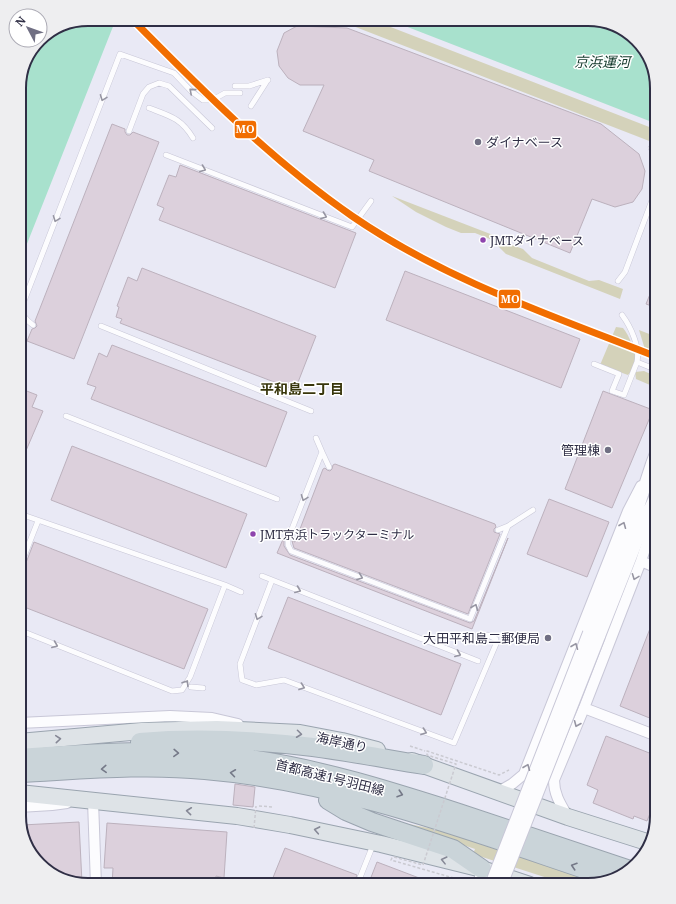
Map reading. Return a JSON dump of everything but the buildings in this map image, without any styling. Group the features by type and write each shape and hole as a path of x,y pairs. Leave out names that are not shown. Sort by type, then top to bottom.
{"highway":[{"path":"67,754 84,747 161,740 238,740 426,758"},
{"name":"首都高速1号羽田線","path":"26,757 119,751 204,754 247,758 299,767 365,783 540,839 622,867"},
{"name":"首都高速1号羽田線","path":"26,773 126,767 167,767 206,770 297,782 361,797 436,820 604,876"},
{"path":"26,775 46,780 63,781"},
{"path":"261,777 295,794 436,820"},
{"path":"328,800 346,811 372,822 448,847 462,855 480,877"}],"main road":[{"name":"海岸通り","path":"26,741 142,731 217,729 300,733 426,758 498,792 568,817 644,841"},
{"path":"26,794 237,816 321,831 374,843 480,877"}],"street":[{"path":"498,792 512,784 524,774 628,511 650,468"},
{"path":"512,878 650,470"},
{"path":"494,878 594,634 650,509"},
{"path":"568,817 556,797 554,780 584,708 650,534"},
{"path":"641,561 650,565"},
{"path":"584,708 650,733"},
{"path":"26,723 170,716 212,718 269,731"},
{"path":"26,807 88,801 95,878"}],"lane":[{"path":"26,296 120,54 174,72 191,91 203,100 210,100 225,93 240,92"},
{"path":"235,86 249,86 268,80 251,106"},
{"path":"129,131 143,94 149,87 159,83 170,86 212,128"},
{"path":"149,108 176,118 188,129 193,138"},
{"path":"166,155 352,226 372,201"},
{"path":"618,281 624,272 650,205"},
{"path":"594,364 619,374 612,391 624,395 639,354 630,326 622,315"},
{"path":"26,320 33,325"},
{"path":"101,326 311,411"},
{"path":"637,362 650,367"},
{"path":"66,416 277,499"},
{"path":"316,438 329,467"},
{"path":"322,452 288,539 288,545 291,551 470,619 508,526"},
{"path":"498,530 508,526 533,510"},
{"path":"26,516 225,585 241,592"},
{"path":"26,551 38,521"},
{"path":"262,576 478,661"},
{"path":"272,580 240,664 242,680 256,685 284,680 454,743 496,644 496,639 488,635"},
{"path":"26,633 172,691 182,690 190,677 225,585"},
{"path":"191,687 203,688"},
{"path":"360,878 374,843"}],"path":[{"path":"411,746 426,758 499,775 509,770 512,772"},
{"path":"426,758 427,755 456,764 423,865 394,857 391,860 454,878"},
{"path":"254,828 256,806 273,807"}],"shaded area":[{"path":"353,26 388,26 650,127 650,141"},
{"path":"392,196 493,235 490,239 475,233 461,233 416,212"},
{"path":"498,240 523,249 532,258 589,281 599,280 623,289 620,299 506,254 496,244"},
{"path":"616,327 623,328 628,335 635,353 636,364 628,375 600,365"},
{"path":"639,330 650,334 650,359 647,356"},
{"path":"644,371 650,374 650,385 636,379 635,372"},
{"path":"390,820 447,832 591,878 547,878 473,854 475,849"}],"water":[{"path":"88,26 113,26 26,246 26,84 28,72 32,61 39,50 41,48 48,48 48,40 68,29"},
{"name":"京浜運河","path":"405,26 592,26 608,29 629,41 644,61 648,72 650,88 650,121"}],"transit line":[{"name":"MO","path":"139,26 265,148 352,216 388,239 462,278 539,311 650,354"}],"place":[{"name":"ダイナベース","path":"478,142"},
{"name":"JMTダイナベース","path":"483,240"},
{"name":"管理棟","path":"608,450"},
{"name":"JMT京浜トラックターミナル","path":"253,534"},
{"name":"大田平和島二郵便局","path":"548,638"}],"district":[{"name":"平和島二丁目","path":"302,389"}]}
